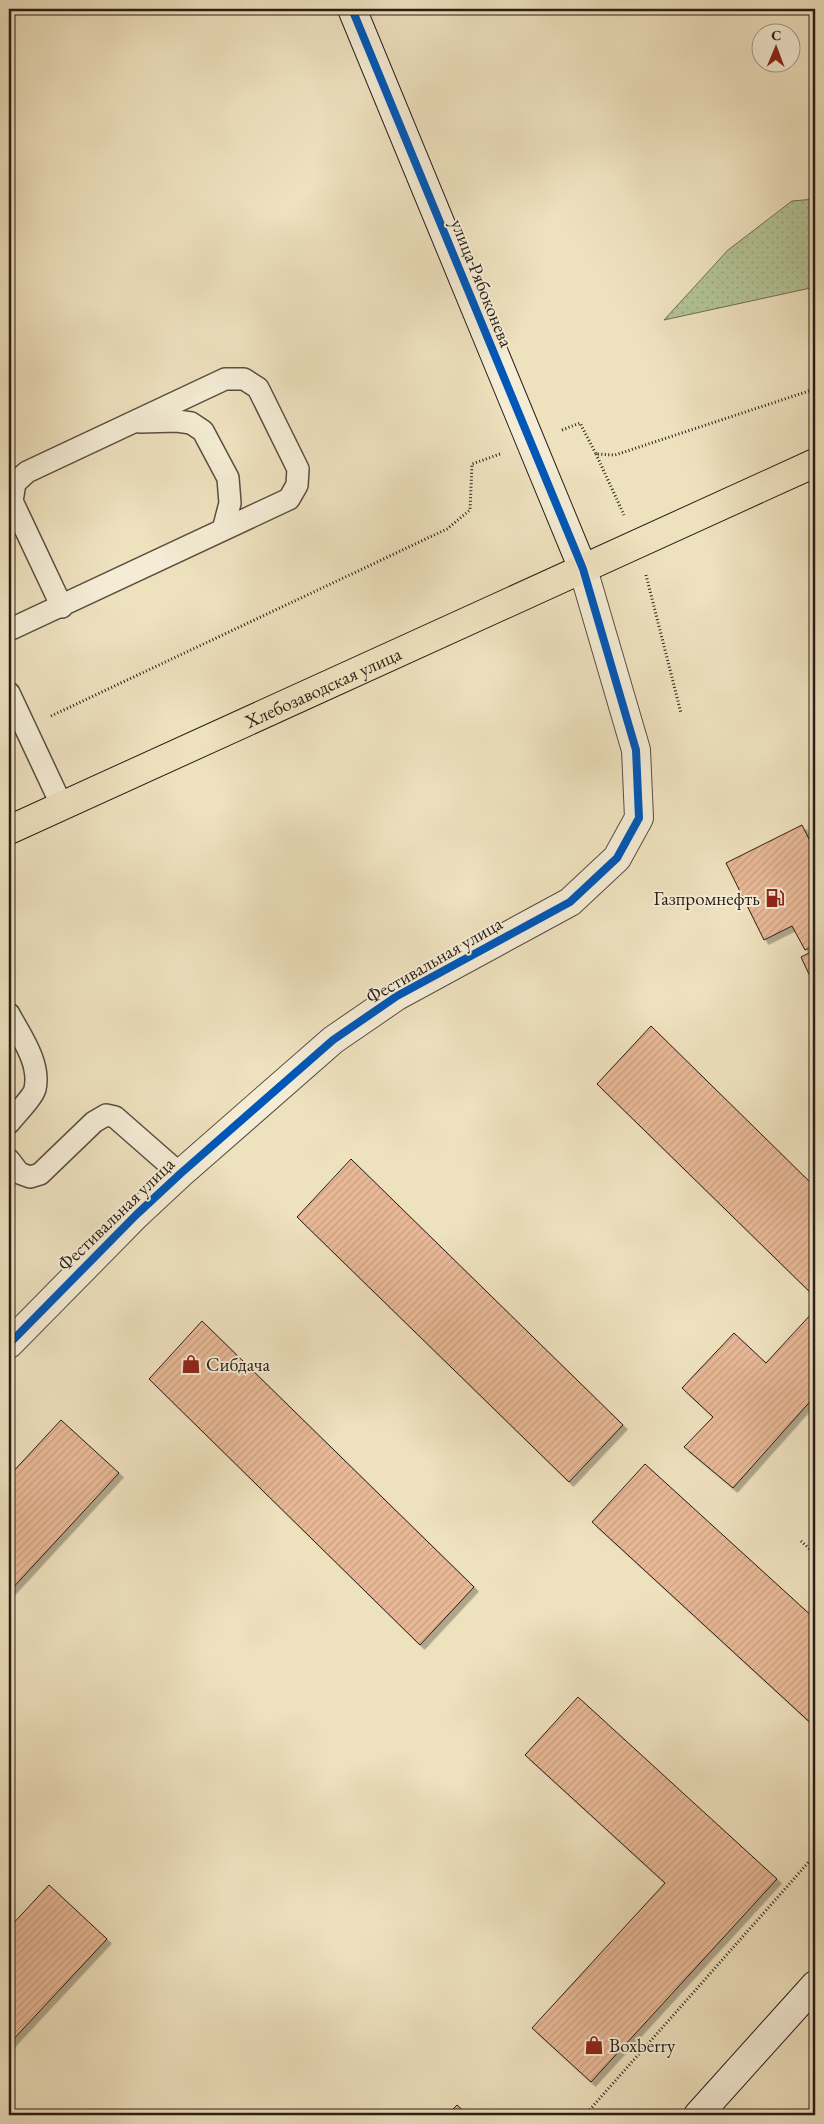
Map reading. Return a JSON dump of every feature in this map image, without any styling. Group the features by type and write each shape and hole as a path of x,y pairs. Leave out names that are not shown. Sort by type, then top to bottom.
{"main road":[{"name":"Хлебозаводская улица","path":"9,830 815,464"}],"street":[{"name":"улица Рябоконева","path":"352,9 583,569"},
{"name":"Фестивальная улица","path":"9,1344 136,1215 333,1040 397,996 570,902 617,858 639,818 636,750 583,569"},
{"path":"698,2115 815,1985"}],"lane":[{"path":"9,630 62,606 223,530 289,500 297,485 298,469 258,388 244,379 225,379 27,472 16,483 12,501 62,606"},
{"path":"132,423 177,421 191,423 203,431 228,478 230,503 223,530"},
{"path":"9,693 62,806"},
{"path":"9,1014 35,1067 35,1090 9,1123"},
{"path":"9,1160 19,1172 30,1177 40,1174 94,1122 106,1115 116,1117 180,1174"}],"path":[{"path":"596,454 615,455 815,389"},
{"path":"25,728 447,529 470,510 472,464 580,423 638,545 682,713"},
{"path":"801,1540 815,1554"},
{"path":"585,2115 815,1855"}],"green space":[{"path":"815,199 815,287 664,320 728,250 792,201"}],"building":[{"path":"802,825 815,851 815,916 813,917 815,921 815,945 805,950 792,926 764,940 726,863"},
{"path":"815,950 815,984 814,985 801,957"},
{"path":"651,1026 815,1187 815,1297 597,1084"},
{"path":"351,1159 623,1425 569,1482 297,1217"},
{"path":"814,1311 815,1396 733,1488 684,1447 713,1417 682,1388 734,1333 766,1363"},
{"path":"202,1321 474,1587 420,1645 149,1379"},
{"path":"61,1420 119,1473 9,1592 9,1476"},
{"path":"645,1464 815,1619 815,1727 592,1522"},
{"path":"578,1697 777,1879 591,2082 532,2028 665,1883 525,1755"},
{"path":"49,1885 107,1939 9,2044 9,1928"},
{"path":"457,2105 468,2115 447,2115"}],"cycle path":[{"path":"9,1344 136,1215 333,1040 397,996 570,902 617,858 639,818 636,750 583,569 352,9"}],"place":[{"name":"Газпромнефть","path":"775,898"},
{"name":"Сибдача","path":"191,1364"},
{"name":"Boxberry","path":"594,2045"}]}
